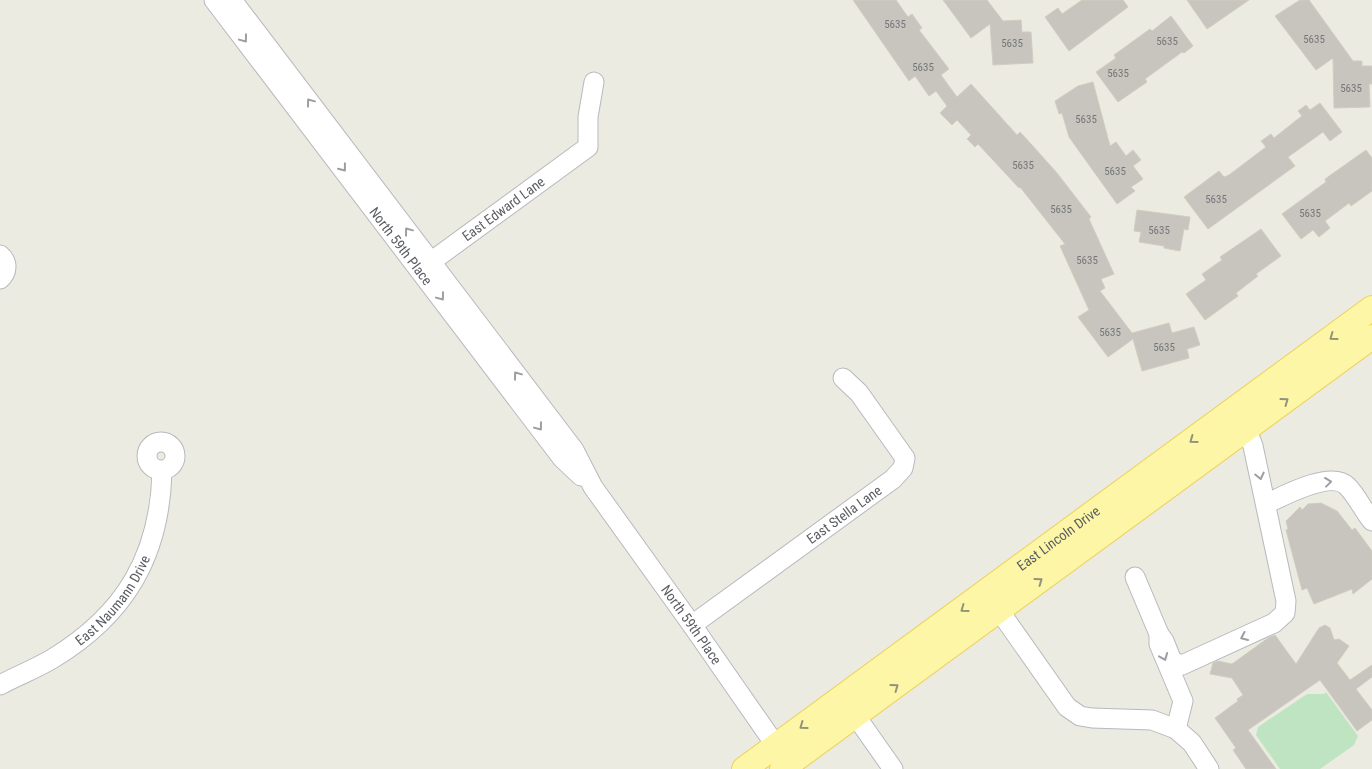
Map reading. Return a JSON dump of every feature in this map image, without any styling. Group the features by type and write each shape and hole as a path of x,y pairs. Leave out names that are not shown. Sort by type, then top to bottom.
{"main road":[{"name":"East Lincoln Drive","path":"993,601 1232,411 1372,308"},
{"name":"East Lincoln Drive","path":"744,769 782,760 849,706 993,601 1246,430 1372,337"}],"street":[{"name":"North 59th Place","path":"214,0 574,450 593,487 692,625 782,760"},
{"name":"North 59th Place","path":"232,0 426,266"},
{"name":"East Edward Lane","path":"426,266 588,146 588,117 594,82"},
{"path":"0,255 7,266 4,275 0,279"},
{"name":"East Stella Lane","path":"692,625 893,479 903,468 905,458 859,393 843,378"},
{"path":"1135,576 1172,662 1182,665 1274,624 1285,613 1286,601 1253,446 1246,430 1232,411"},
{"name":"East Naumann Drive","path":"0,684 50,660 78,642 107,617 127,592 138,573 156,525 162,471"},
{"path":"1266,504 1306,487 1333,480 1340,481 1347,485 1372,521"},
{"path":"993,601 1067,707 1080,716 1152,720 1176,730 1192,743 1209,769"},
{"path":"1159,634 1159,644 1183,701 1176,730"},
{"path":"1175,684 1182,665"},
{"path":"849,706 894,769"}],"green space":[{"path":"1326,692 1358,736 1354,745 1320,769 1280,769 1256,735 1258,727 1307,694 1324,694"}],"building":[{"path":"853,0 896,0 908,17 912,14 922,28 919,30 949,69 941,75 957,97 971,84 1017,135 1020,132 1032,145 1057,173 1091,217 1089,219 1114,274 1101,279 1105,288 1100,291 1132,333 1169,323 1172,333 1194,327 1200,345 1187,349 1189,358 1142,371 1133,339 1108,357 1078,317 1089,310 1060,246 1065,244 1020,187 978,144 975,147 967,139 971,135 957,120 952,125 940,113 947,106 936,91 929,96 915,76 909,81"},
{"path":"943,0 987,0 1003,21 1021,20 1022,32 1031,32 1033,63 993,65 990,24 971,38"},
{"path":"1082,0 1123,0 1128,7 1069,51 1045,17 1058,8 1062,14"},
{"path":"1187,0 1249,0 1207,29"},
{"path":"1300,0 1309,0 1353,61 1362,61 1362,66 1372,66 1372,84 1369,84 1370,107 1334,108 1333,58 1316,70 1275,16"},
{"path":"1171,16 1193,46 1145,79 1147,82 1118,102 1096,72 1116,58 1114,55 1150,29 1152,31"},
{"path":"1093,82 1110,146 1116,142 1126,156 1133,150 1141,160 1133,166 1143,179 1131,187 1135,191 1117,204 1069,137 1062,113 1059,114 1055,101 1078,86"},
{"path":"1320,103 1342,132 1330,141 1323,132 1288,157 1295,166 1208,229 1184,197 1219,171 1224,177 1229,175 1266,147 1261,141 1271,134 1274,138 1302,116 1298,111 1306,105 1310,110"},
{"path":"1366,150 1372,158 1372,191 1351,206 1349,203 1325,221 1330,228 1319,237 1313,230 1301,239 1282,214 1326,182 1325,179"},
{"path":"1137,210 1190,217 1188,230 1184,229 1180,251 1139,242 1141,232 1134,231"},
{"path":"1261,229 1281,256 1256,274 1258,276 1236,293 1238,296 1205,320 1186,294 1206,280 1202,274 1222,260 1220,257"},
{"path":"1321,503 1337,511 1352,530 1355,528 1372,551 1372,579 1353,594 1352,589 1314,604 1307,588 1302,590 1286,530 1288,529 1286,521 1300,507 1302,510 1308,504"},
{"path":"1325,625 1330,628 1334,640 1339,639 1349,646 1337,663 1350,680 1372,665 1372,677 1356,689 1372,710 1372,720 1357,731 1320,680 1248,730 1276,769 1246,769 1233,750 1236,748 1215,718 1243,695 1232,678 1210,674 1213,663 1218,661 1232,664 1275,635 1296,664 1319,628"}]}
